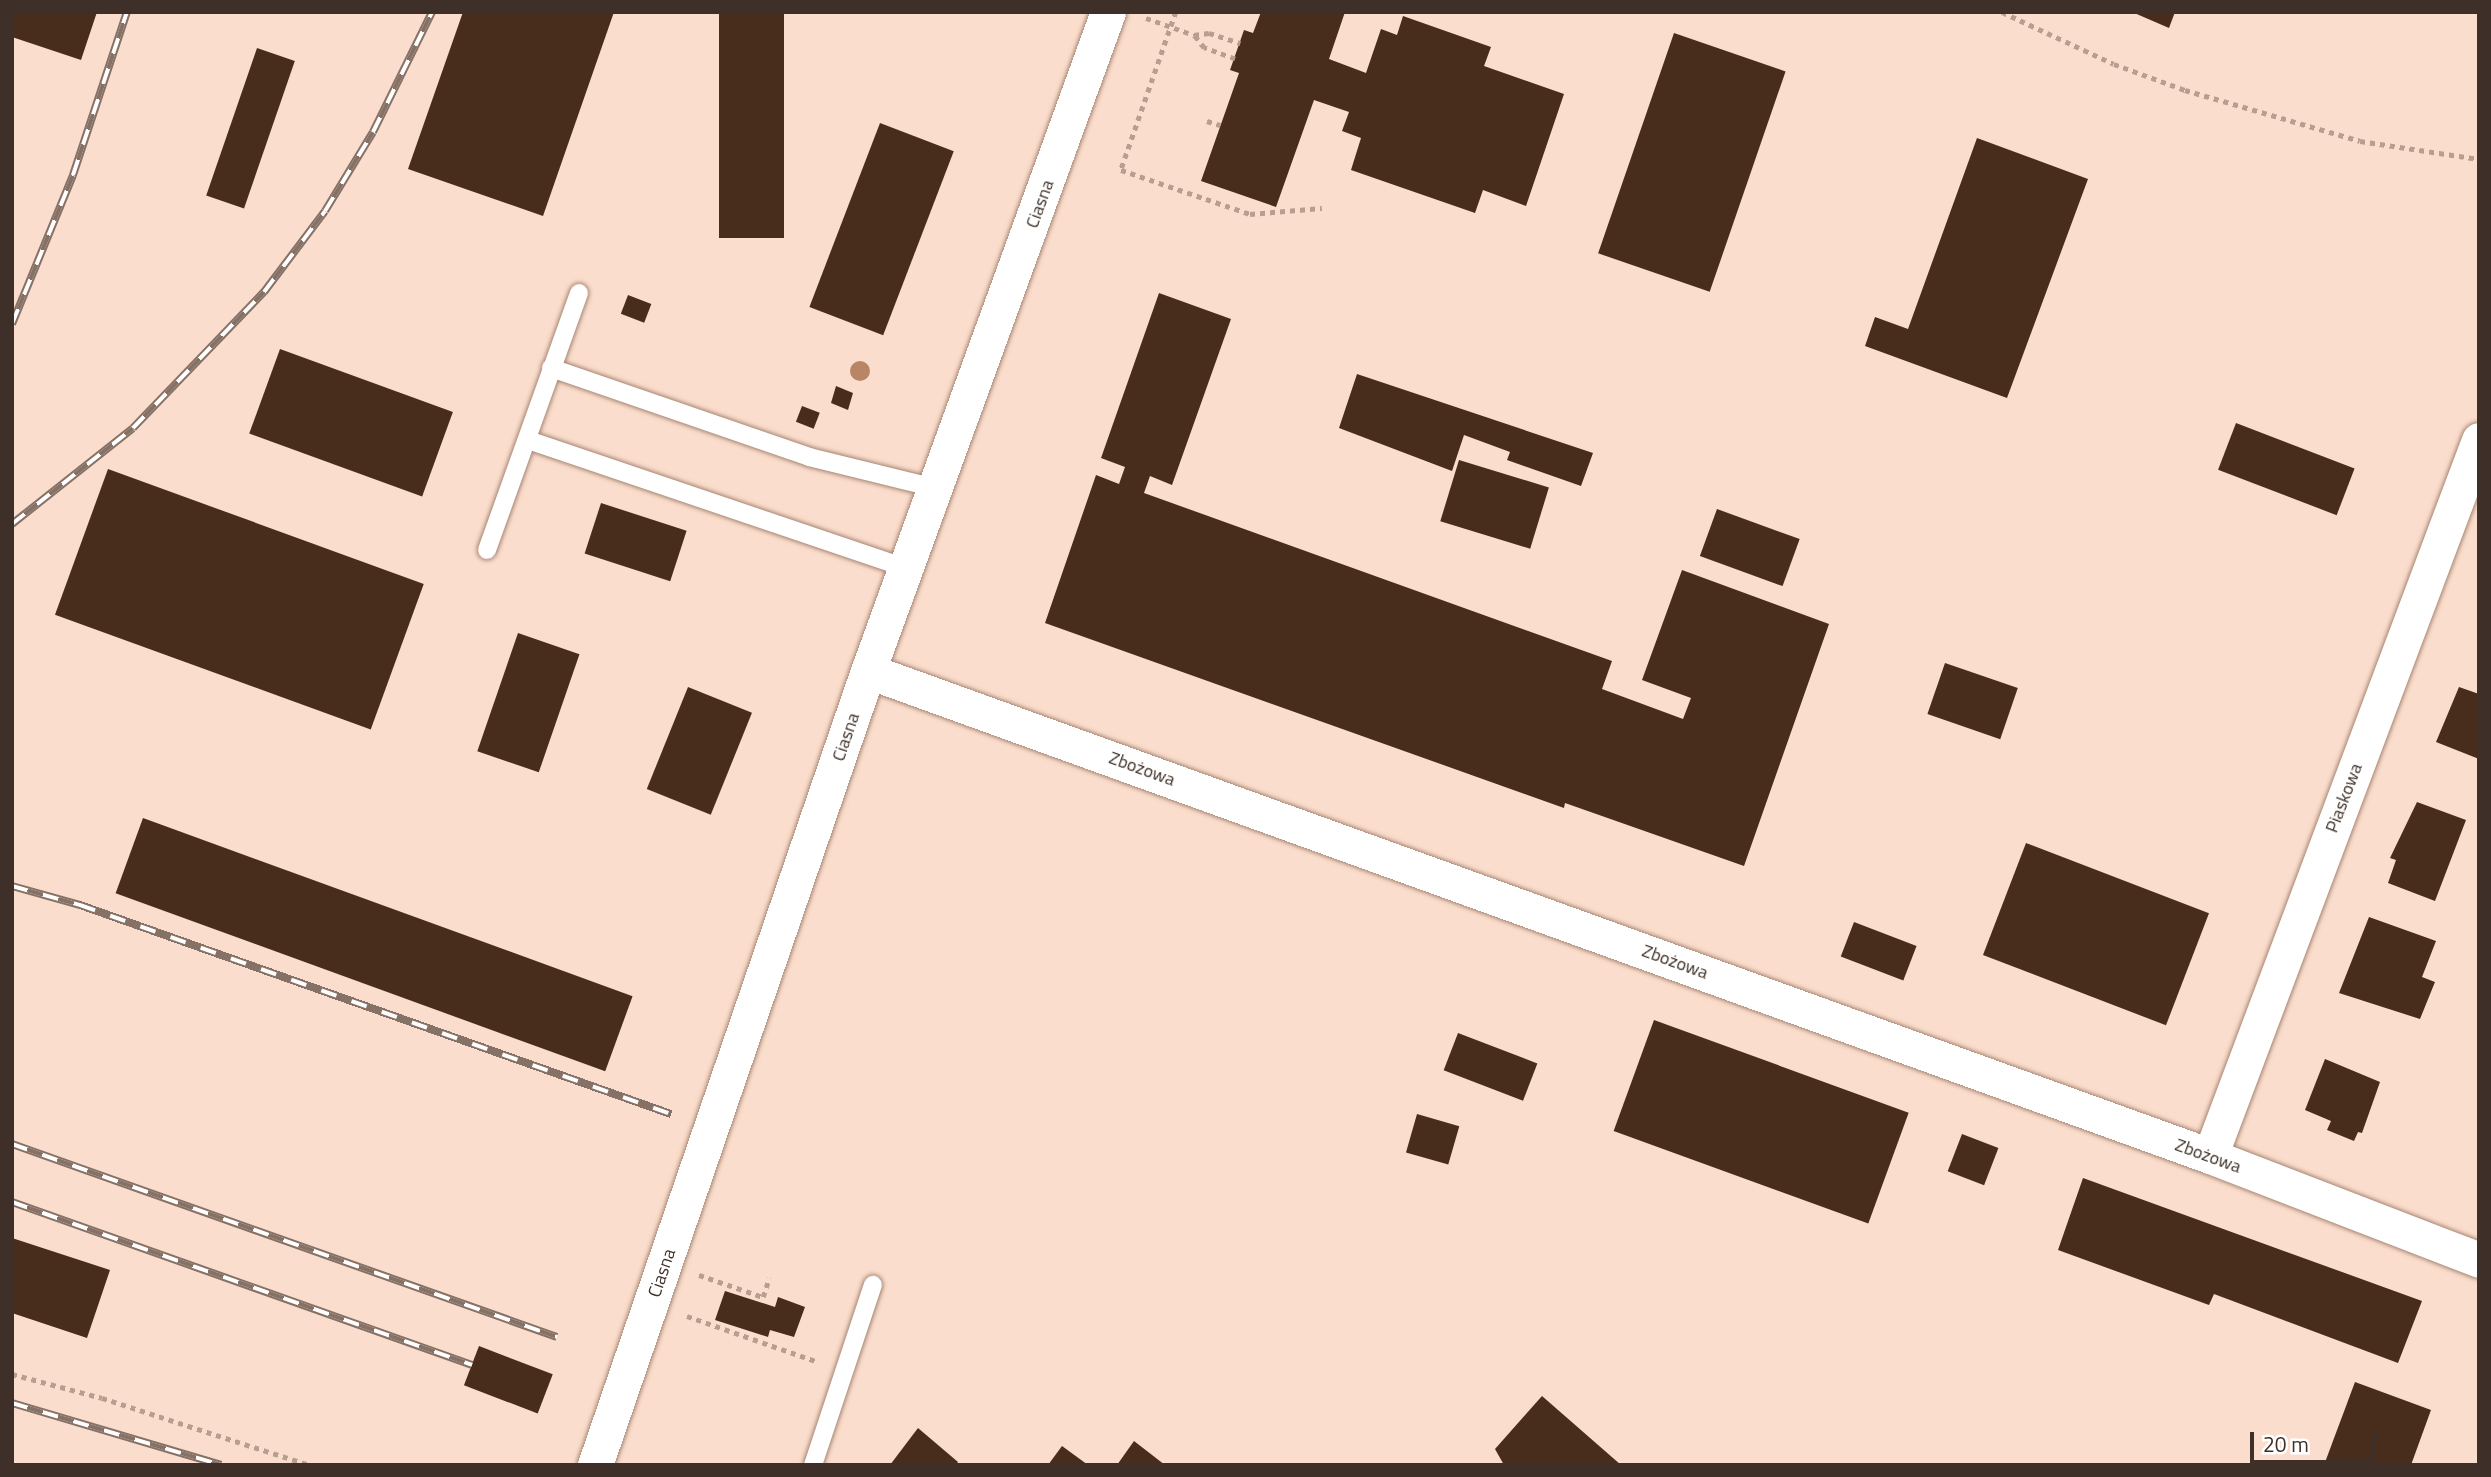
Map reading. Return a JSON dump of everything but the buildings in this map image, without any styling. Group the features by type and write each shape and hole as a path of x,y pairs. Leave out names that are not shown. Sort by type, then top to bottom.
{"street":[{"name":"Ciasna","path":"595,1465 868,670 935,488 1123,14"},
{"name":"Piaskowa","path":"2210,1156 2479,440"},
{"name":"Zbożowa","path":"868,670 2210,1156 2479,1260"}],"lane":[{"path":"487,550 579,293"},
{"path":"551,368 809,457 935,488"},
{"path":"528,440 906,568"},
{"path":"813,1465 873,1284"}],"path":[{"path":"1176,12 1121,170 1250,214 1322,208"},
{"path":"2002,12 2114,64 2185,90 2360,141 2479,159"},
{"path":"1123,14 1194,35 1209,33 1240,43"},
{"path":"1194,35 1204,48 1235,58"},
{"path":"1207,121 1220,125"},
{"path":"665,1264 763,1297 769,1278"},
{"path":"651,1304 845,1372"},
{"path":"12,1374 102,1398 309,1465"}],"railway":[{"path":"12,324 73,175 127,12"},
{"path":"12,524 133,428 264,292 325,211 373,132 432,12"},
{"path":"12,886 80,905 671,1114"},
{"path":"12,1144 557,1337"},
{"path":"12,1202 472,1365"},
{"path":"12,1403 221,1465"}]}
